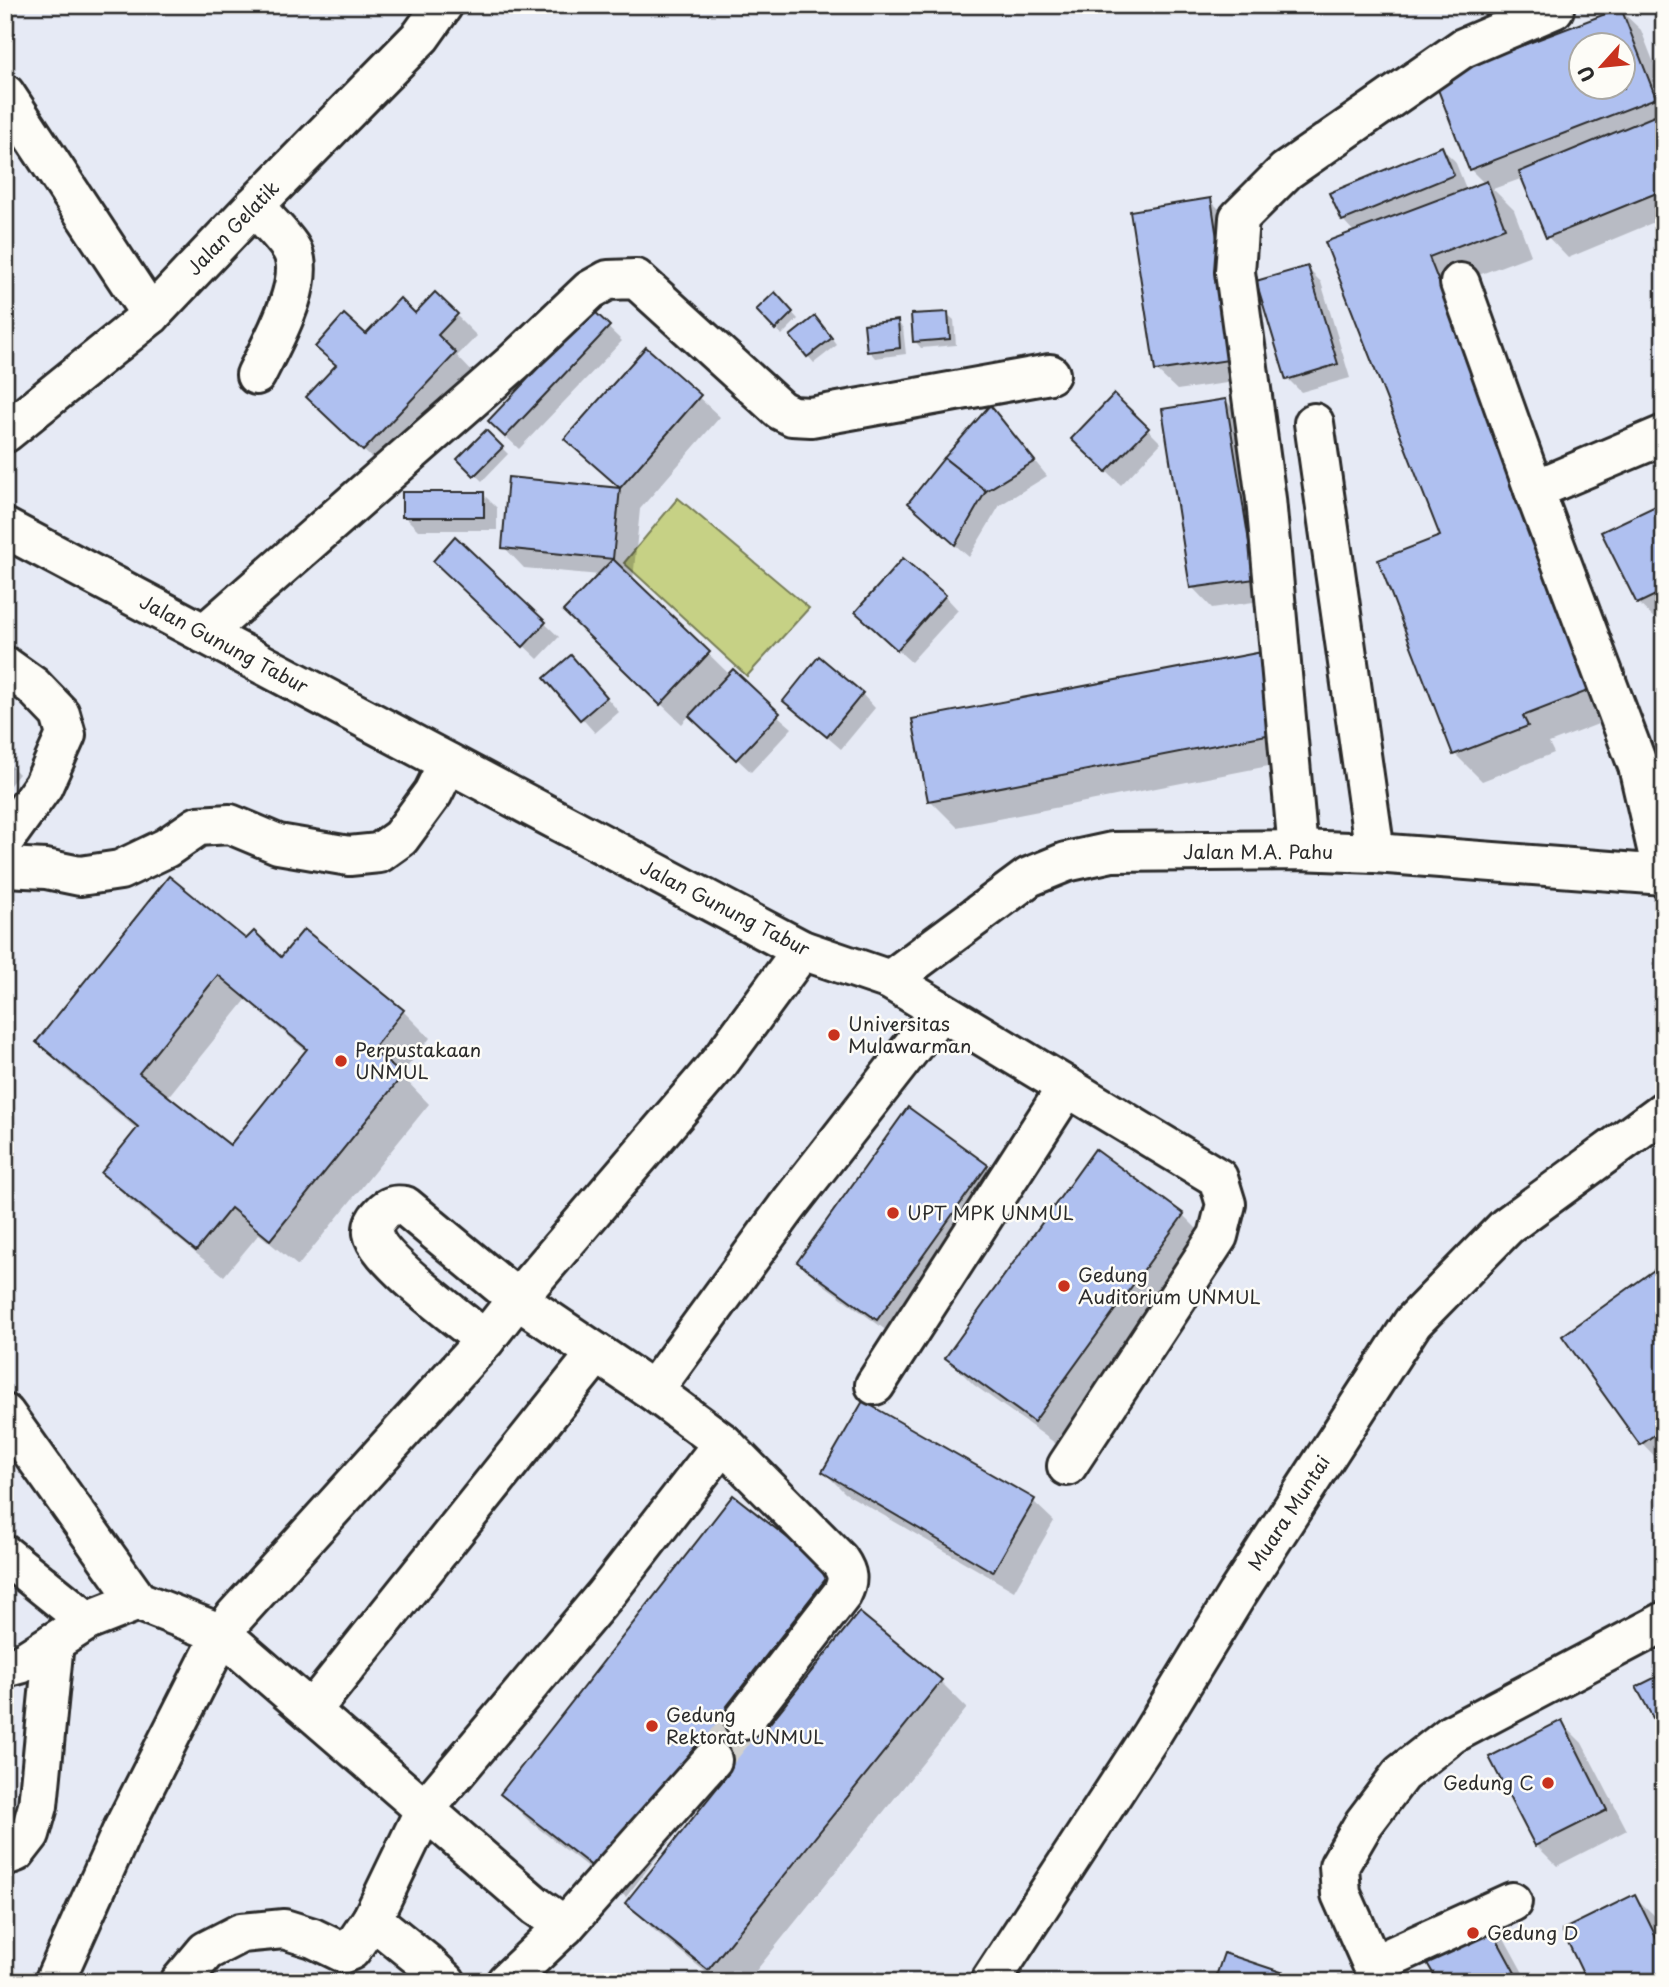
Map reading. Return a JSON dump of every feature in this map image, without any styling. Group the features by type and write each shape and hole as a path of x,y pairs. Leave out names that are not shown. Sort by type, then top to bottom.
{"street":[{"name":"Jalan Gelatik","path":"5,433 151,315 421,36 443,5"},
{"path":"1298,850 1266,499 1235,272 1239,218 1286,171 1463,48 1554,9"},
{"path":"5,94 151,315"},
{"path":"254,206 292,249 295,265 292,300 256,375"},
{"path":"204,634 514,362 590,290 608,280 636,279 780,410 792,416 811,417 1050,374"},
{"path":"1460,283 1534,490 1651,760 1663,875"},
{"path":"1314,423 1375,853"},
{"path":"1534,490 1664,435"},
{"name":"Jalan Gunung Tabur","path":"5,528 803,950 890,980 1218,1178 1226,1204 1218,1236 1068,1466"},
{"path":"5,666 33,686 60,714 66,735 43,786 5,839"},
{"path":"5,867 46,869 80,876 120,870 166,848 198,826 230,824 278,844 349,856 379,853 400,838 433,793 448,763"},
{"name":"Jalan M.A. Pahu","path":"890,980 1029,877 1066,862 1112,852 1298,850 1375,853 1663,875"},
{"path":"54,1982 121,1833 222,1634 235,1616 485,1340 719,1063 774,985 803,950"},
{"path":"653,1391 787,1207 940,1011"},
{"path":"875,1385 1066,1087"},
{"name":"Muara Muntai","path":"990,1982 1151,1735 1237,1594 1413,1322 1507,1226 1664,1111"},
{"path":"485,1340 405,1274 380,1248 373,1234 379,1215 394,1205 404,1206 517,1299 653,1391 723,1443 839,1560 846,1571 848,1582 842,1594 744,1720"},
{"path":"311,1711 597,1353"},
{"path":"5,1414 138,1601 222,1634 536,1906 565,1926"},
{"path":"180,1982 206,1951 241,1933 284,1929 313,1938 345,1953 351,1950 372,1919 425,1809 605,1595 723,1443"},
{"path":"5,1555 88,1621"},
{"path":"5,1668 20,1664 88,1621 138,1601"},
{"path":"1512,1902 1376,1973 1341,1894 1339,1866 1364,1824 1401,1774 1452,1734 1664,1622"},
{"path":"5,1856 16,1853 30,1834 38,1807 54,1642"},
{"path":"506,1982 565,1926 712,1760"},
{"path":"372,1919 427,1975"}],"shaded area":[{"name":"Universitas Mulawarman","path":"5,5 1664,5 1664,1982 5,1982"}],"green space":[{"path":"678,498 809,608 747,676 624,563"}],"building":[{"path":"1655,5 1664,5 1664,25"},
{"path":"1621,8 1630,32 1568,32 1568,102 1638,102 1638,52 1656,98 1469,170 1434,79"},
{"path":"1664,112 1664,190 1546,238 1519,172"},
{"path":"1442,146 1454,175 1342,221 1329,193"},
{"path":"1487,181 1505,228 1429,257 1598,687 1523,716 1528,726 1453,755 1378,560 1440,536 1325,242"},
{"path":"1211,198 1235,359 1155,371 1130,211"},
{"path":"1308,266 1338,364 1286,380 1256,281"},
{"path":"435,292 458,314 438,335 456,353 363,451 306,397 336,365 315,347 344,314 366,334 400,298 415,313"},
{"path":"775,292 793,312 775,330 756,310"},
{"path":"593,310 610,326 505,437 488,421"},
{"path":"948,312 950,339 913,342 911,314"},
{"path":"815,316 832,338 807,357 790,336"},
{"path":"898,320 900,348 867,352 864,324"},
{"path":"646,347 701,395 620,488 564,439"},
{"path":"1114,394 1149,428 1106,472 1071,439"},
{"path":"1226,399 1255,579 1190,588 1162,409"},
{"path":"990,405 1035,461 986,491 944,458"},
{"path":"486,430 503,447 474,476 457,459"},
{"path":"944,458 986,491 955,545 908,503"},
{"path":"508,477 620,488 613,559 502,548"},
{"path":"402,492 484,492 484,517 402,517"},
{"path":"1664,502 1664,591 1637,604 1601,532"},
{"path":"455,536 546,622 523,647 433,561"},
{"path":"903,558 946,595 897,650 855,612"},
{"path":"613,559 710,652 660,705 563,611"},
{"path":"1664,628 1664,645 1658,630"},
{"path":"1262,652 1277,733 928,801 912,719"},
{"path":"571,655 607,697 580,720 544,678"},
{"path":"819,656 863,693 827,737 783,701"},
{"path":"733,669 780,713 736,760 689,716"},
{"name":"Perpustakaan UNMUL","path":"169,876 246,939 254,931 281,957 304,929 404,1010 372,1050 403,1075 270,1240 231,1208 196,1251 101,1173 138,1127 36,1042","holes":["218,975 307,1049 230,1145 139,1073"]},
{"name":"UPT MPK UNMUL","path":"908,1107 988,1165 877,1320 797,1262"},
{"name":"Gedung Auditorium UNMUL","path":"1095,1149 1184,1214 1034,1422 945,1358"},
{"path":"1664,1263 1664,1428 1640,1445 1562,1336"},
{"path":"863,1401 1035,1499 993,1572 822,1472"},
{"name":"Gedung Rektorat UNMUL","path":"733,1495 831,1572 727,1706 762,1733 859,1612 942,1680 708,1970 625,1903 728,1774 712,1760 695,1747 598,1871 500,1794"},
{"path":"1664,1673 1664,1738 1636,1687"},
{"name":"Gedung C","path":"1562,1720 1607,1810 1535,1846 1489,1757"},
{"path":"1635,1894 1664,1953 1664,1982 1587,1982 1562,1930"},
{"name":"Gedung D","path":"1484,1916 1520,1982 1438,1982 1420,1951"},
{"path":"1224,1953 1311,1982 1214,1982"}],"tunnel":[{"path":"712,1760 744,1720"}],"place":[{"name":"Universitas Mulawarman","path":"834,1035"},
{"name":"Perpustakaan UNMUL","path":"341,1061"},
{"name":"UPT MPK UNMUL","path":"893,1213"},
{"name":"Gedung Auditorium UNMUL","path":"1064,1286"},
{"name":"Gedung Rektorat UNMUL","path":"652,1726"},
{"name":"Gedung C","path":"1548,1783"},
{"name":"Gedung D","path":"1473,1933"}]}
